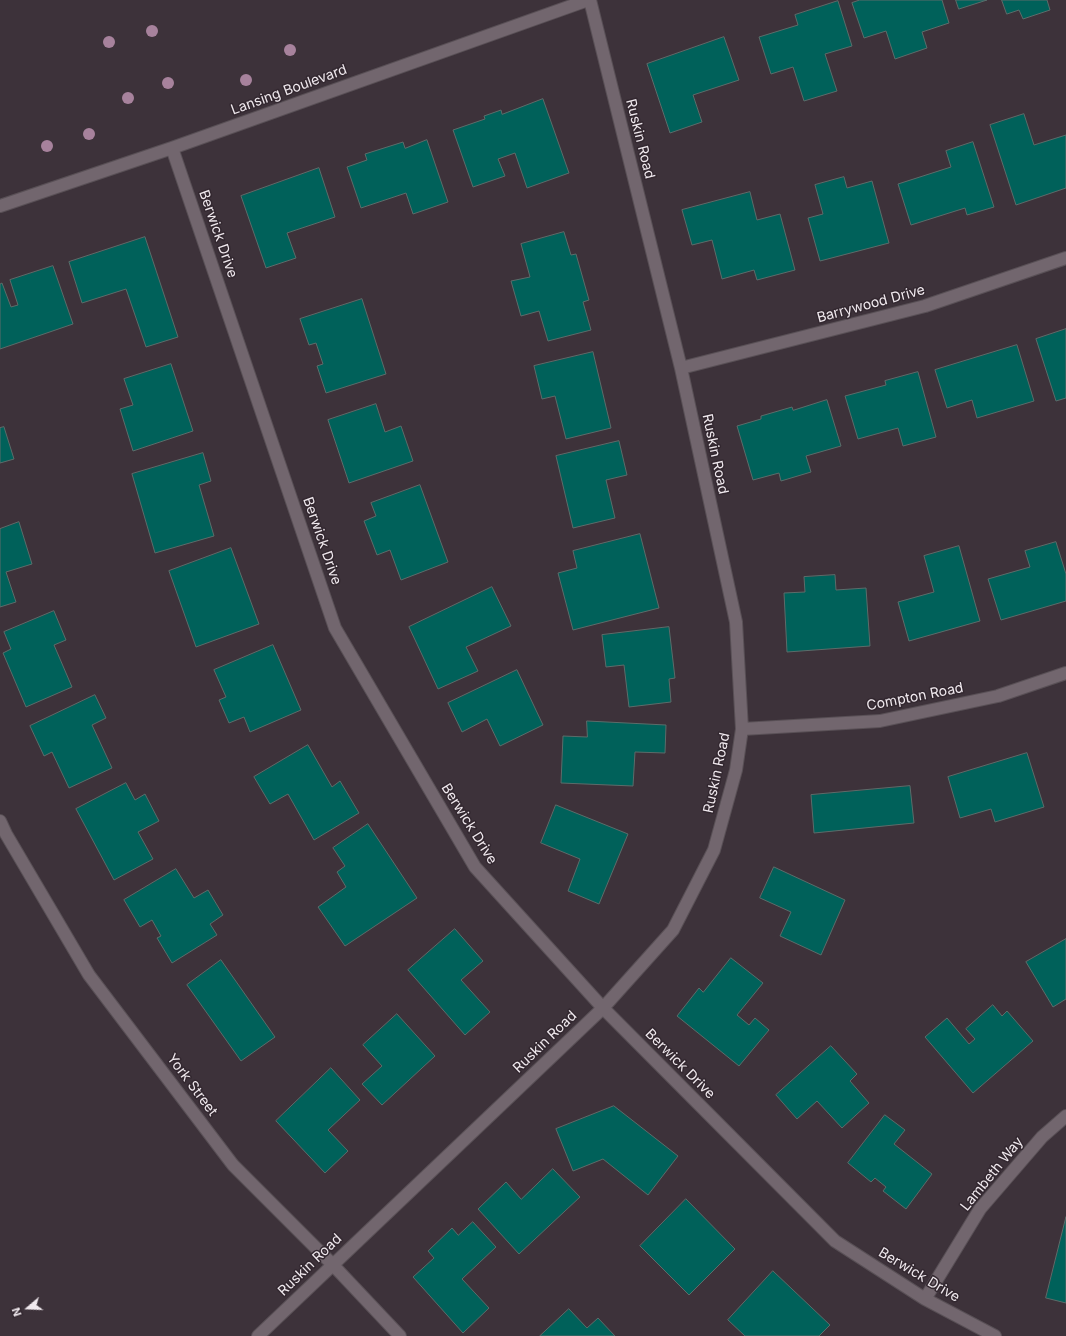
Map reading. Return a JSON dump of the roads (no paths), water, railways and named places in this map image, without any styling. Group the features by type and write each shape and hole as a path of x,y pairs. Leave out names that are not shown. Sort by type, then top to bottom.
{"street":[{"name":"Lansing Boulevard","path":"0,206 172,148 589,0"},
{"name":"Ruskin Road","path":"258,1336 603,1008 673,930 714,850 736,770 742,729 736,622 681,368 589,0"},
{"name":"Berwick Drive","path":"172,148 335,628 475,867 603,1008 835,1241 925,1299 995,1336"},
{"name":"Barrywood Drive","path":"681,368 925,306 1066,258"},
{"name":"Compton Road","path":"742,729 880,721 998,696 1066,673"},
{"name":"York Street","path":"0,821 6,834 89,975 233,1165 333,1265 400,1336"},
{"name":"Lambeth Way","path":"925,1299 980,1209 1042,1137 1066,1116"}]}
